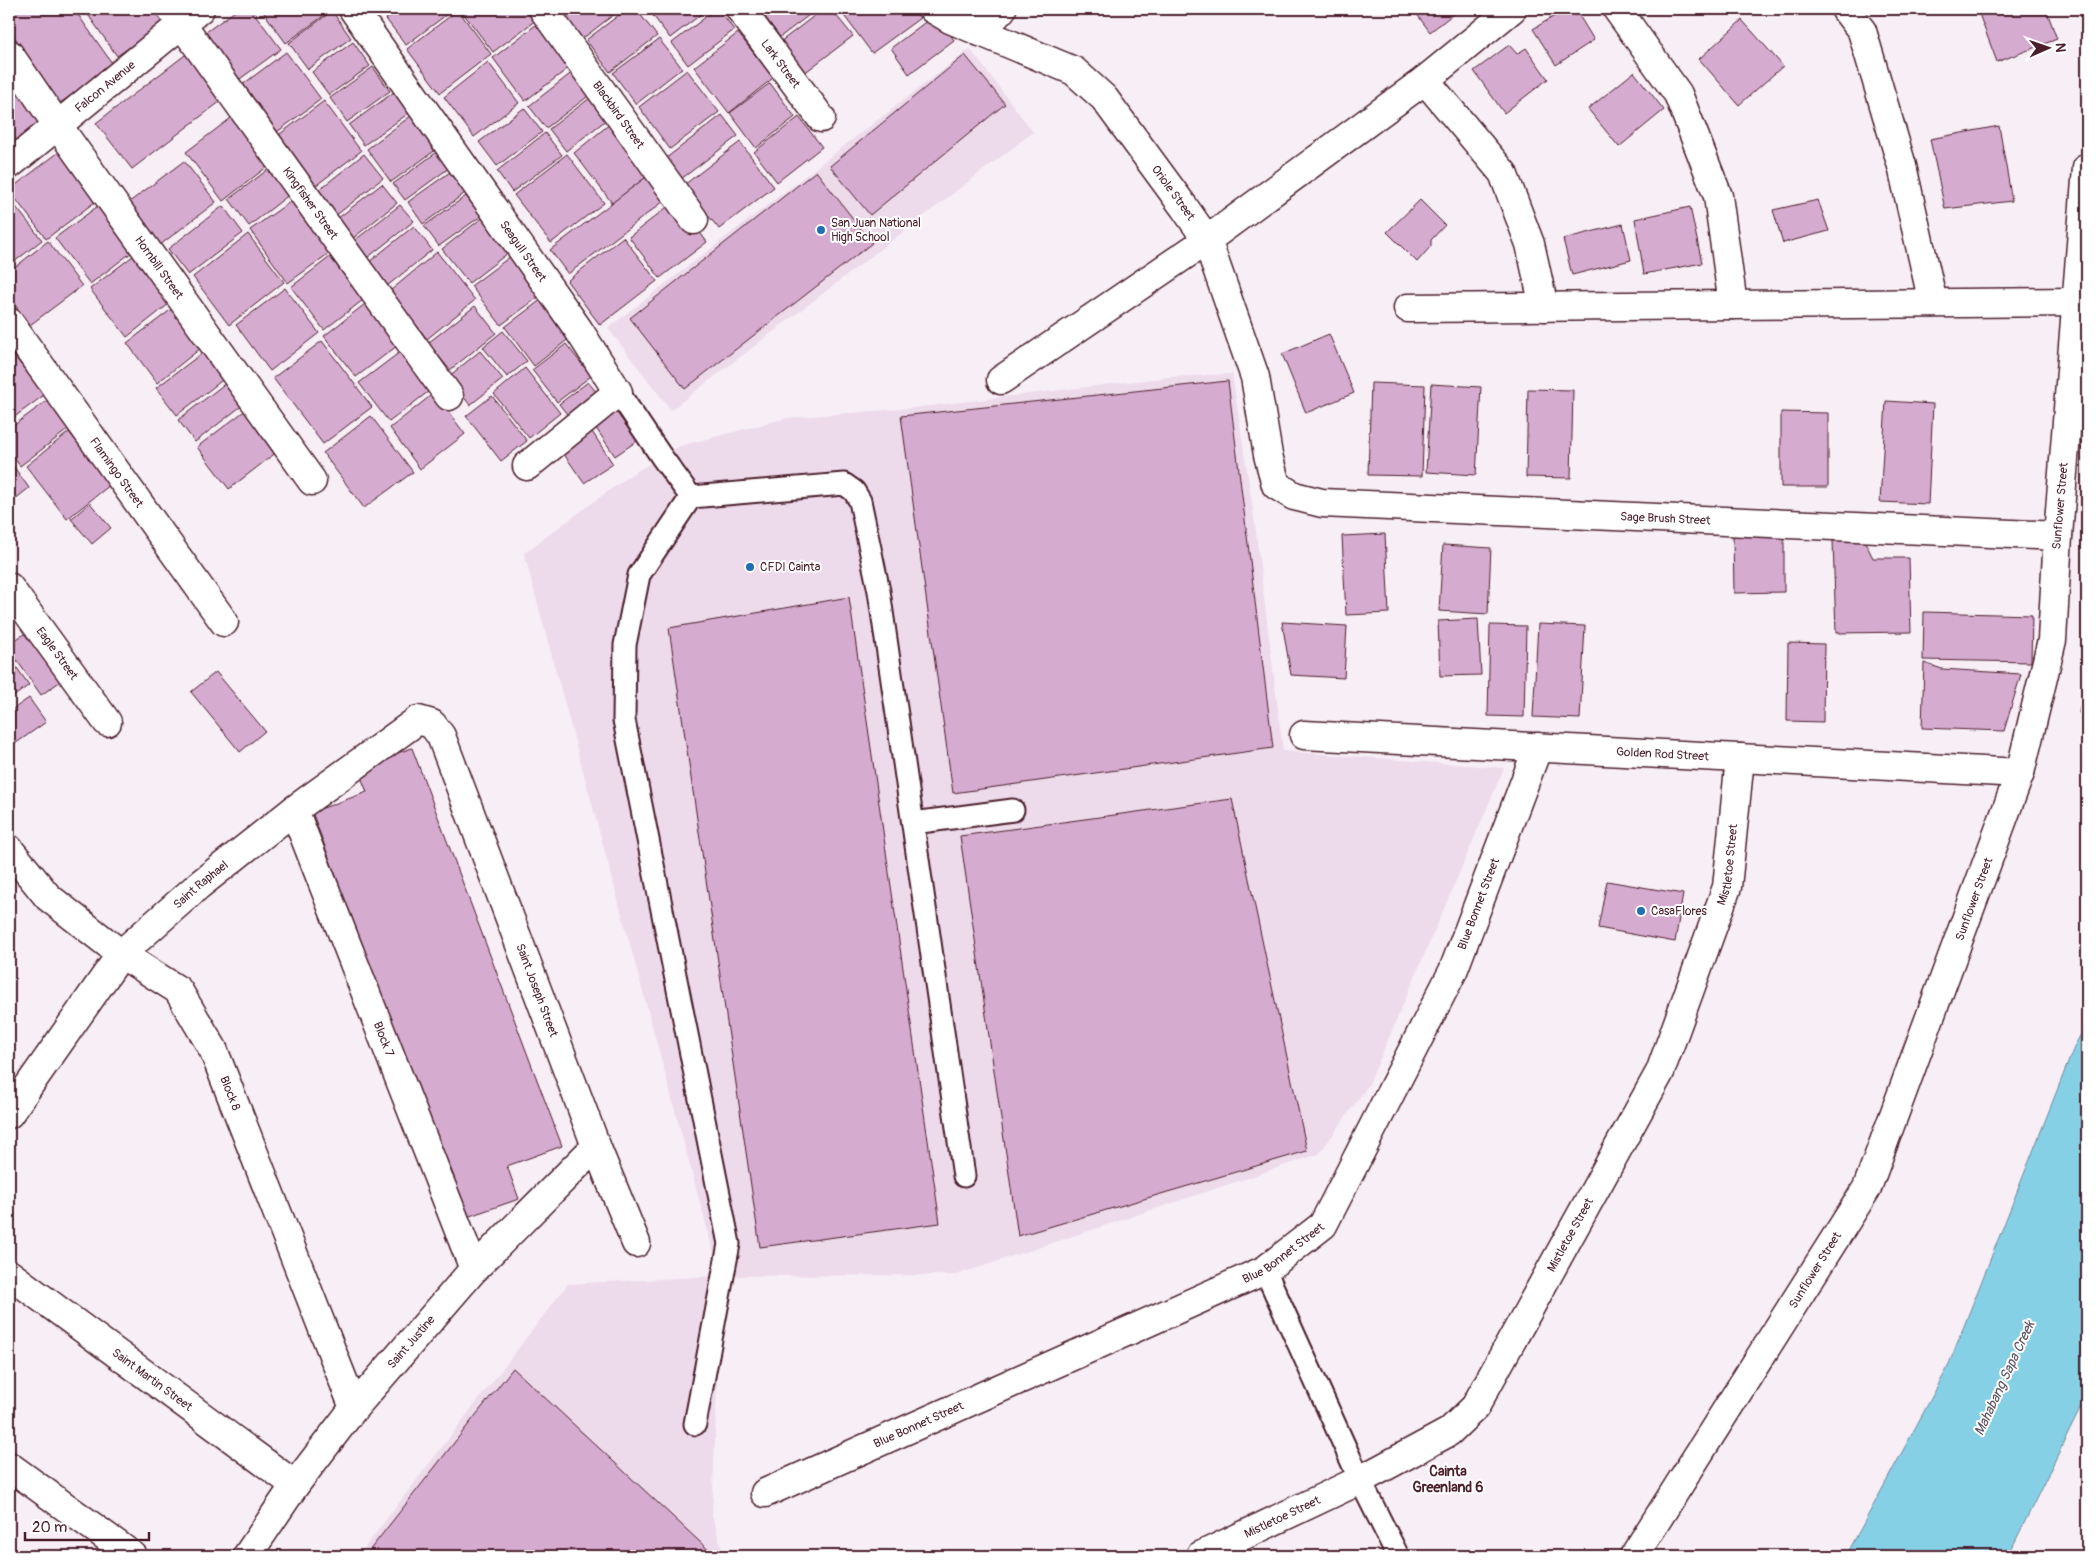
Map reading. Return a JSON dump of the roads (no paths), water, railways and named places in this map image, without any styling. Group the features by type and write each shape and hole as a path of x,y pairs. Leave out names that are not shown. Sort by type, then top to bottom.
{"street":[{"name":"Seagull Street","path":"353,9 578,329 618,392"},
{"name":"Blackbird Street","path":"543,9 694,220"},
{"name":"Lark Street","path":"740,9 821,118"},
{"name":"Oriole Street","path":"933,9 950,19 1074,71 1104,98 1207,240 1255,377 1268,455 1276,485"},
{"path":"980,32 1002,9"},
{"path":"1001,380 1207,240 1425,80 1512,9"},
{"path":"1618,9 1678,94 1718,196 1733,305"},
{"path":"1846,9 1862,31 1902,166 1933,303"},
{"name":"Falcon Avenue","path":"9,165 58,126 184,14"},
{"name":"Kingfisher Street","path":"184,14 449,396"},
{"name":"Hornbill Street","path":"9,54 58,126 312,481"},
{"path":"1425,80 1503,173 1530,244 1544,307"},
{"name":"Sunflower Street","path":"1634,1556 1867,1188 2020,772 2052,640 2058,536 2082,303 2087,168"},
{"path":"1408,308 2082,303"},
{"name":"Flamingo Street","path":"9,322 224,622"},
{"path":"528,466 618,392"},
{"name":"Sage Brush Street","path":"1276,485 1294,496 1322,503 2058,536"},
{"name":"Eagle Street","path":"9,586 107,722"},
{"name":"Saint Raphael","path":"9,1114 121,954 199,885 294,810 418,720 432,724 441,736"},
{"name":"Golden Rod Street","path":"1304,735 2020,772"},
{"name":"Saint Joseph Street","path":"441,736 596,1146 636,1242"},
{"name":"Blue Bonnet Street","path":"765,1494 1265,1270 1323,1224 1453,971 1538,748"},
{"name":"Mistletoe Street","path":"1200,1556 1360,1480 1449,1432 1475,1407 1660,1072 1727,887 1740,758"},
{"name":"Block 7","path":"294,810 474,1269"},
{"name":"Block 8","path":"9,849 48,897 121,954 178,990 213,1049 354,1408"},
{"name":"Saint Justine","path":"247,1556 295,1485 354,1408 474,1269 596,1146"},
{"name":"Saint Martin Street","path":"9,1274 295,1485"},
{"path":"9,1466 133,1556"}],"lane":[{"name":"Seagull Street","path":"618,392 691,497"},
{"path":"696,1424 729,1244 624,720 625,645 638,575 691,497 844,484 854,491 860,501 880,591 964,1176"},
{"path":"913,822 1013,810"},
{"path":"1265,1270 1360,1480 1398,1556"}],"water":[{"name":"Mahabang Sapa Creek","path":"2087,1023 2087,1395 2008,1556 1846,1556 1947,1369 2075,1045"}],"place":[{"name":"San Juan National High School","path":"821,230"},
{"name":"CFDI Cainta","path":"750,567"},
{"name":"CasaFlores","path":"1641,911"}],"district":[{"name":"Cainta Greenland 6","path":"1448,1479"}]}
